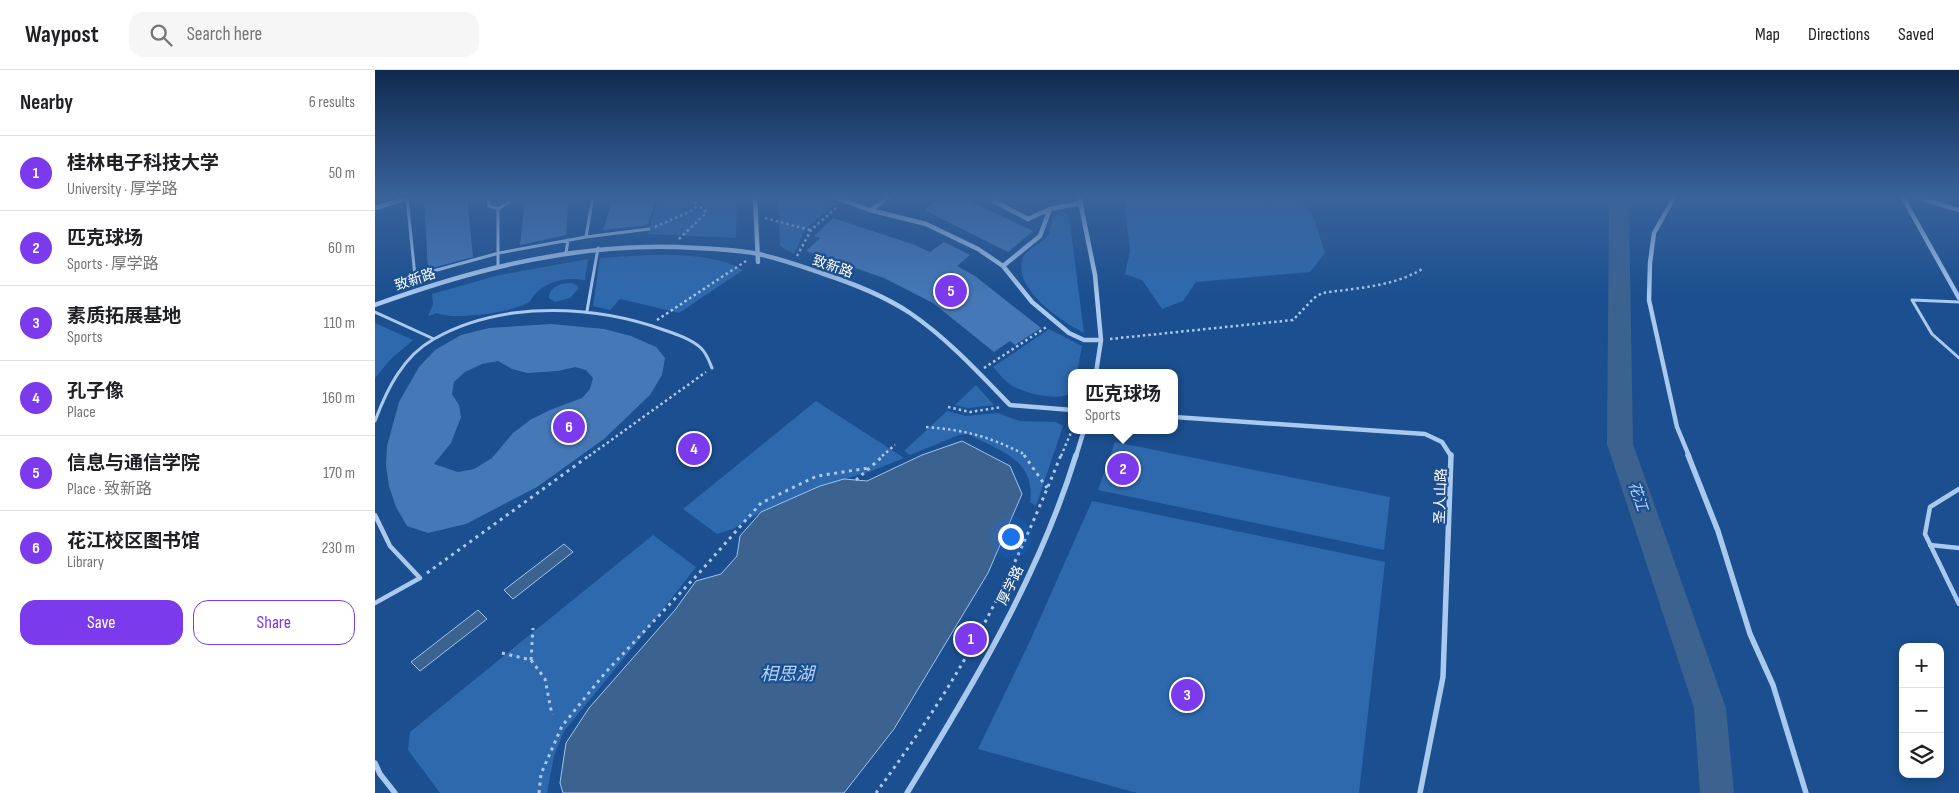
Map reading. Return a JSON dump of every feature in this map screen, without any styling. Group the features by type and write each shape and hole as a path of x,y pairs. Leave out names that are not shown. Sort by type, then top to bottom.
{"street":[{"path":"757,230 759,262"},
{"path":"937,230 978,250 1003,266 1032,302 1069,333 1084,340 1101,340"},
{"path":"1003,266 1040,236 1043,230"},
{"path":"1086,230 1095,275 1101,340 1097,369"},
{"path":"1657,230 1649,263 1649,300 1660,342 1677,427 1718,531 1750,634 1773,686 1806,793"},
{"path":"1921,230 1959,298"},
{"name":"致新路","path":"375,306 438,283 498,266 598,248 637,245 675,246 758,254 846,281 890,302 922,322 978,372 1010,404"},
{"path":"1010,404 1068,410"},
{"name":"圣人山路","path":"1178,417 1425,434 1437,437 1449,449 1453,458 1443,677 1420,793"},
{"name":"厚学路","path":"907,793 969,691 1023,589 1061,504 1084,434"},
{"path":"375,763 378,776 395,793"}],"lane":[{"path":"410,230 415,276 499,253 586,237 643,230"},
{"path":"498,230 498,266"},
{"path":"586,237 587,230"},
{"path":"566,253 568,240"},
{"path":"587,311 598,248"},
{"path":"1959,302 1912,300 1932,334 1959,358"},
{"path":"375,421 387,391 399,369 417,351 434,339 478,321 509,314 587,311 650,325 691,342 706,353 712,368"},
{"path":"375,312 434,339"},
{"path":"1959,489 1930,507 1925,534 1959,604"},
{"path":"375,515 391,546 420,578 375,604"},
{"path":"1930,544 1959,548"}],"path":[{"path":"675,246 681,236 690,230"},
{"path":"794,264 811,230"},
{"path":"650,325 758,254"},
{"path":"1101,340 1293,320 1305,311 1314,296 1399,280 1414,275 1424,268"},
{"path":"978,372 1054,322"},
{"path":"420,578 712,368"},
{"path":"948,408 971,412 984,411 1010,404"},
{"path":"926,427 957,429 988,437 1022,453 1048,488"},
{"path":"876,793 914,740 965,658 999,596 1070,434"},
{"path":"857,480 895,445"},
{"path":"539,793 541,774 562,726 605,672 700,572 761,503 817,476 869,468"},
{"path":"533,628 531,660 545,680 552,715"},
{"path":"502,653 531,660"}],"shaded area":[{"path":"649,230 736,230 736,238 648,234"},
{"path":"779,230 805,230 794,254 780,246"},
{"path":"1071,230 1084,333 1064,321 1041,303 1024,281 1021,269 1025,254 1043,241 1050,231"},
{"path":"1127,230 1317,230 1325,253 1310,272 1196,282 1183,301 1162,309 1142,280 1125,274 1130,251"},
{"path":"647,255 696,256 721,261 743,270 679,313 620,299 610,310 593,306 600,258"},
{"path":"588,259 585,280 565,279 546,285 528,303 520,306 469,316 437,313 428,316 433,304 432,294 499,275"},
{"path":"572,283 578,286 578,289 570,298 555,302 549,298 554,288"},
{"path":"375,323 413,340 391,359 375,378"},
{"path":"1049,329 1082,346 1078,369 1068,369 1068,395 1066,396 1039,395 1020,390 1007,382 993,367"},
{"path":"976,385 994,405 968,408 955,405"},
{"path":"816,401 904,458 869,472 820,486 761,512 733,529 717,534 683,509"},
{"path":"947,411 966,416 998,413 1019,421 1056,422 1063,426 1036,506 1030,502 1030,487 1027,476 1021,466 1013,458 968,434 959,435 910,455 904,451"},
{"path":"1115,442 1390,497 1384,550 1098,490"},
{"path":"1092,501 1385,562 1359,793 1137,793 978,749 1030,641"},
{"path":"653,535 696,567 564,731 554,756 547,793 440,793 408,750 410,732"}],"water":[{"name":"相思湖","path":"962,441 1010,466 1022,494 988,573 894,729 844,793 563,793 560,783 566,743 589,708 675,610 696,581 721,574 737,556 740,536 761,512 820,486 844,479 867,481 922,455"},
{"path":"564,544 573,552 513,599 504,590"},
{"path":"478,610 487,619 420,671 411,662"}],"building":[{"path":"426,230 470,230 473,257 428,269"},
{"path":"522,230 566,230 566,235 520,245"},
{"path":"821,230 869,230 930,252 944,242 970,255 957,266 975,276 1041,328 1015,345 1010,341 994,352 933,303 884,278 806,251 820,238 814,236"},
{"path":"963,230 1033,231 1008,252"},
{"path":"551,324 604,329 631,336 656,347 665,358 662,375 650,395 604,439 537,487 466,524 428,533 407,526 396,507 389,486 386,466 387,446 399,402 419,367 435,350 461,335 489,328","holes":["498,361 512,369 527,373 558,371 575,367 586,370 593,378 590,389 582,398 530,420 513,433 492,458 474,469 458,472 434,464 451,443 461,417 459,405 452,394 454,382 465,372 482,364"]}],"waterway":[{"name":"花江","path":"1619,230 1620,444 1710,708 1717,793"}],"place":[{"name":"信息与通信学院","path":"951,291"},
{"name":"花江校区图书馆","path":"569,427"},
{"name":"孔子像","path":"694,449"},
{"name":"匹克球场","path":"1123,469"},
{"name":"桂林电子科技大学","path":"971,639"},
{"name":"素质拓展基地","path":"1187,695"}]}
